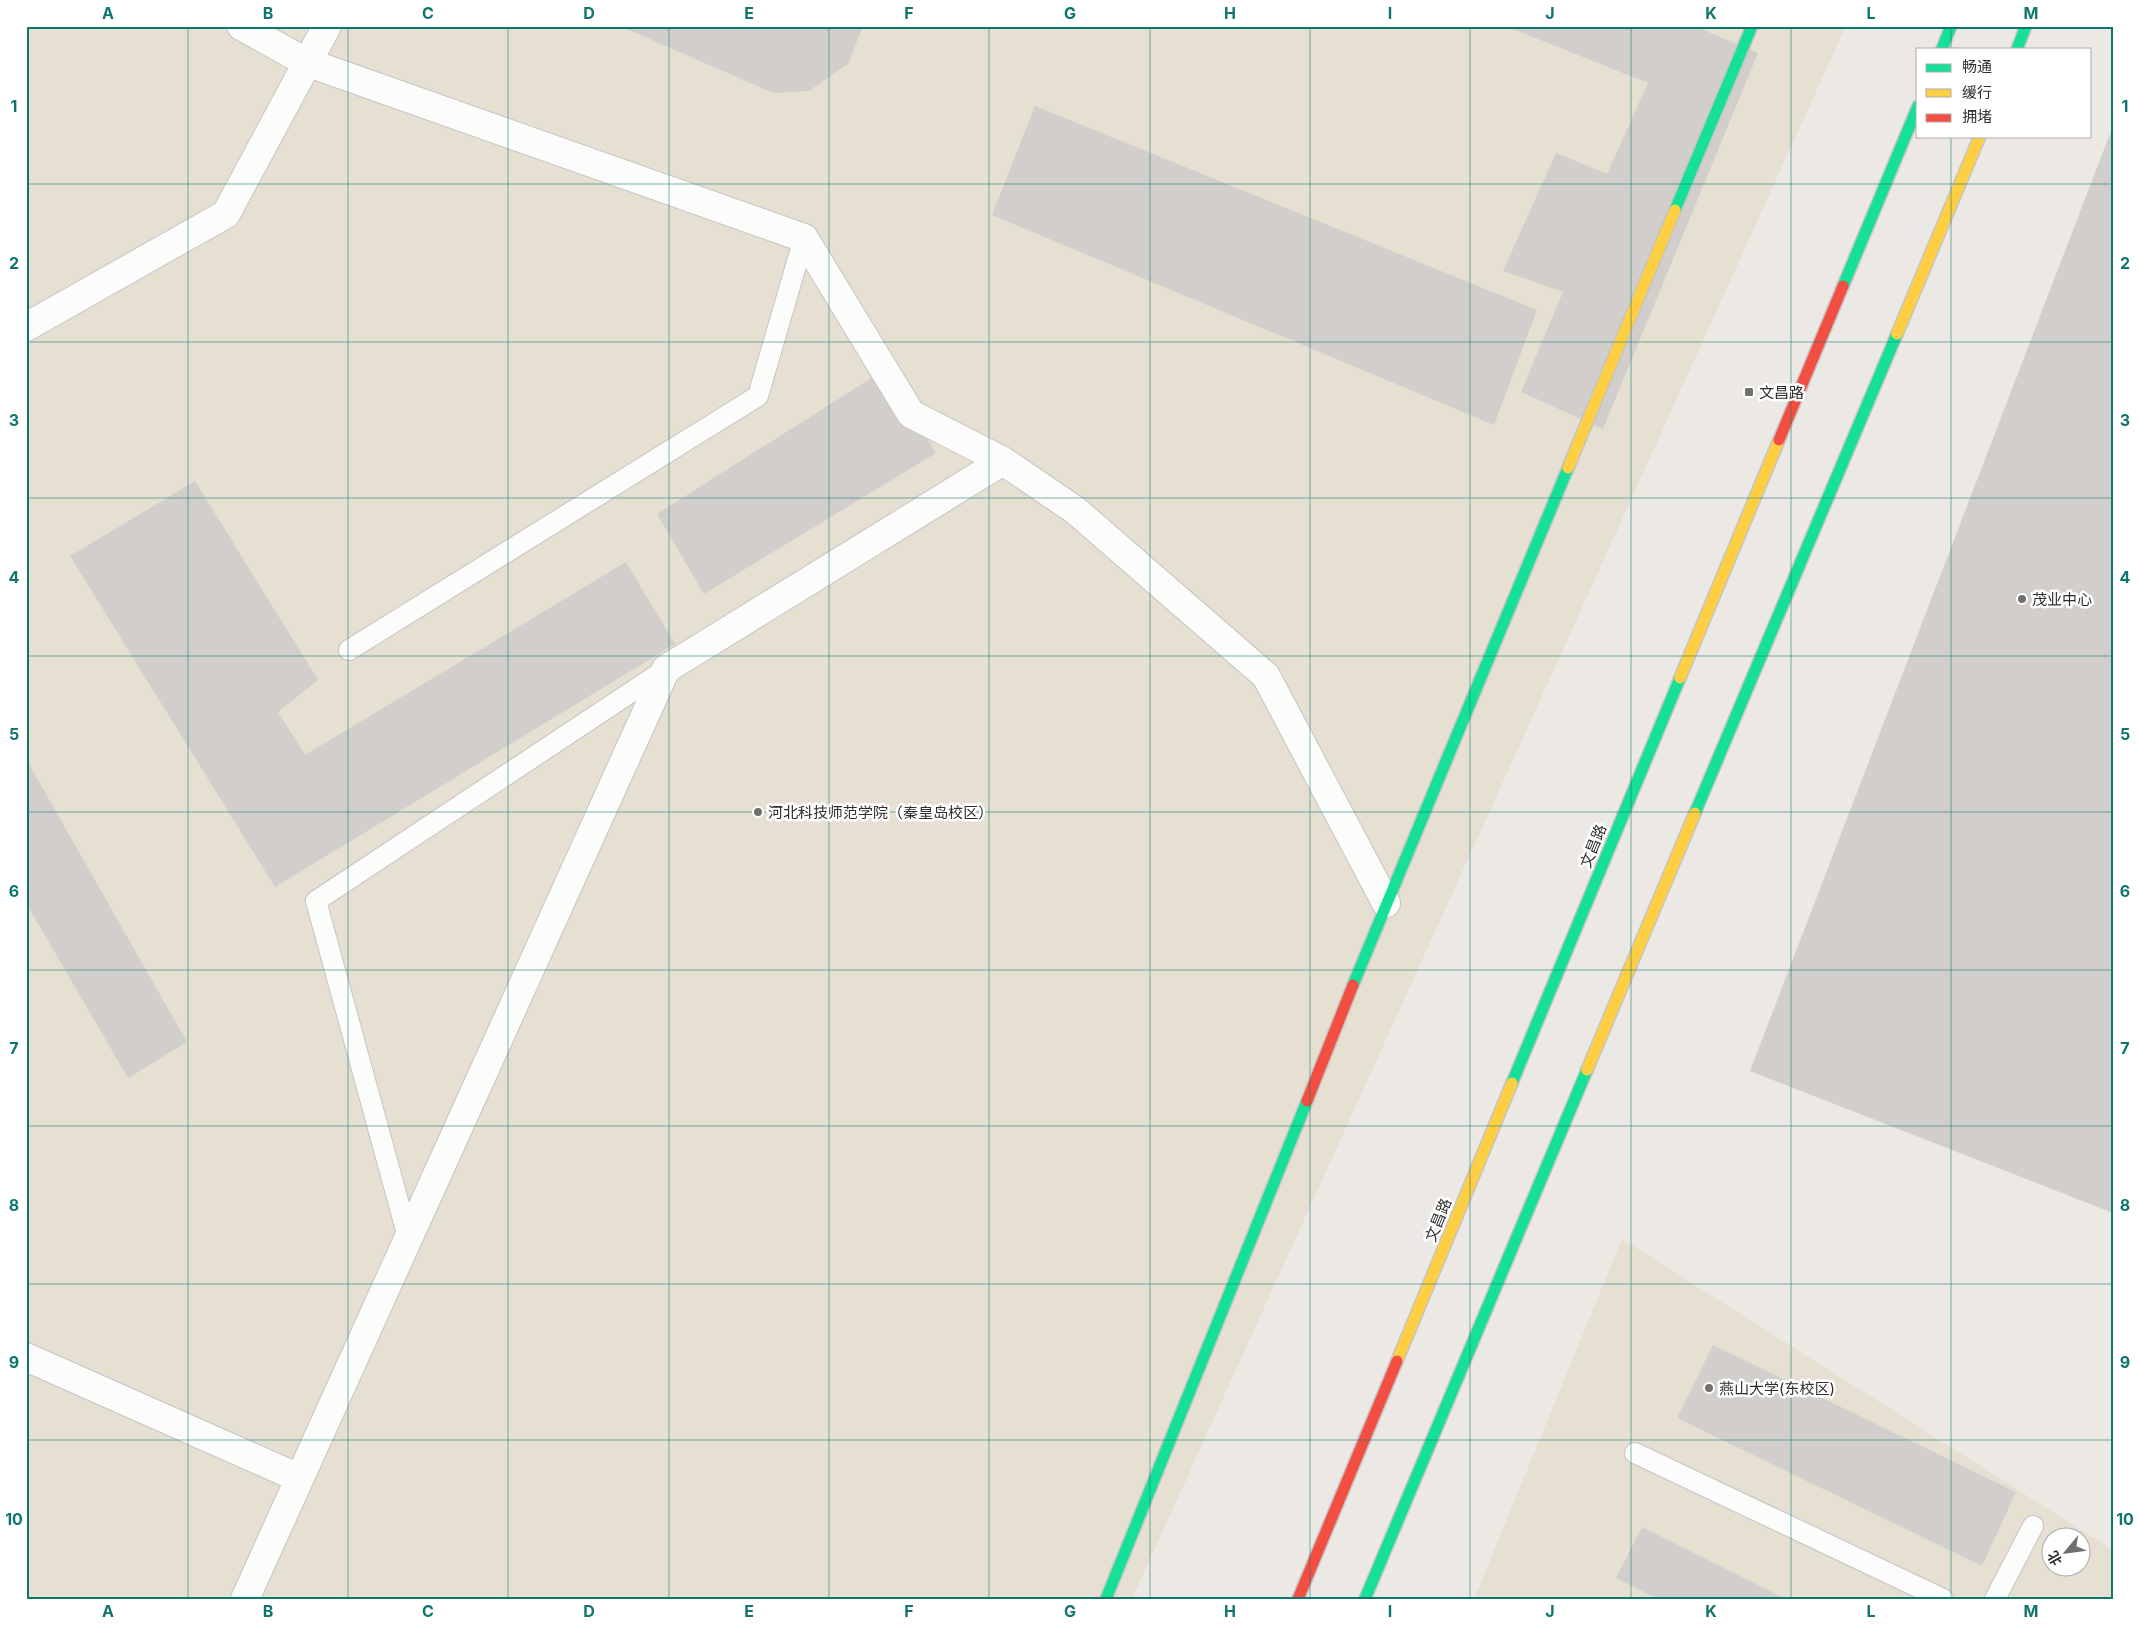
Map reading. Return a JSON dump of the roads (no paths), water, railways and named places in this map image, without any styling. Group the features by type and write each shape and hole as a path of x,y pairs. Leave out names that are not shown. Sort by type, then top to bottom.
{"main road":[{"path":"1106,1599 1386,903 1752,26"},
{"path":"1942,48 1951,26"},
{"path":"2017,48 2026,26"},
{"name":"文昌路","path":"1298,1599 1916,111"},
{"path":"1365,1599 1979,138"}],"street":[{"path":"241,26 306,62 804,238 911,414 1003,462 1076,510 1266,676 1386,903"},
{"path":"26,327 226,214 327,26"},
{"path":"245,1599 409,1241 666,669 1003,462"},
{"path":"26,1357 299,1478"}],"lane":[{"path":"349,650 758,396 804,238"},
{"path":"409,1241 316,901 666,669"},
{"path":"1635,1452 1943,1599"},
{"path":"1995,1599 2033,1526"}],"place":[{"name":"文昌路","path":"1749,392"},
{"name":"茂业中心","path":"2022,599"},
{"name":"河北科技师范学院（秦皇岛校区）","path":"758,812"},
{"name":"燕山大学(东校区)","path":"1709,1388"}]}
